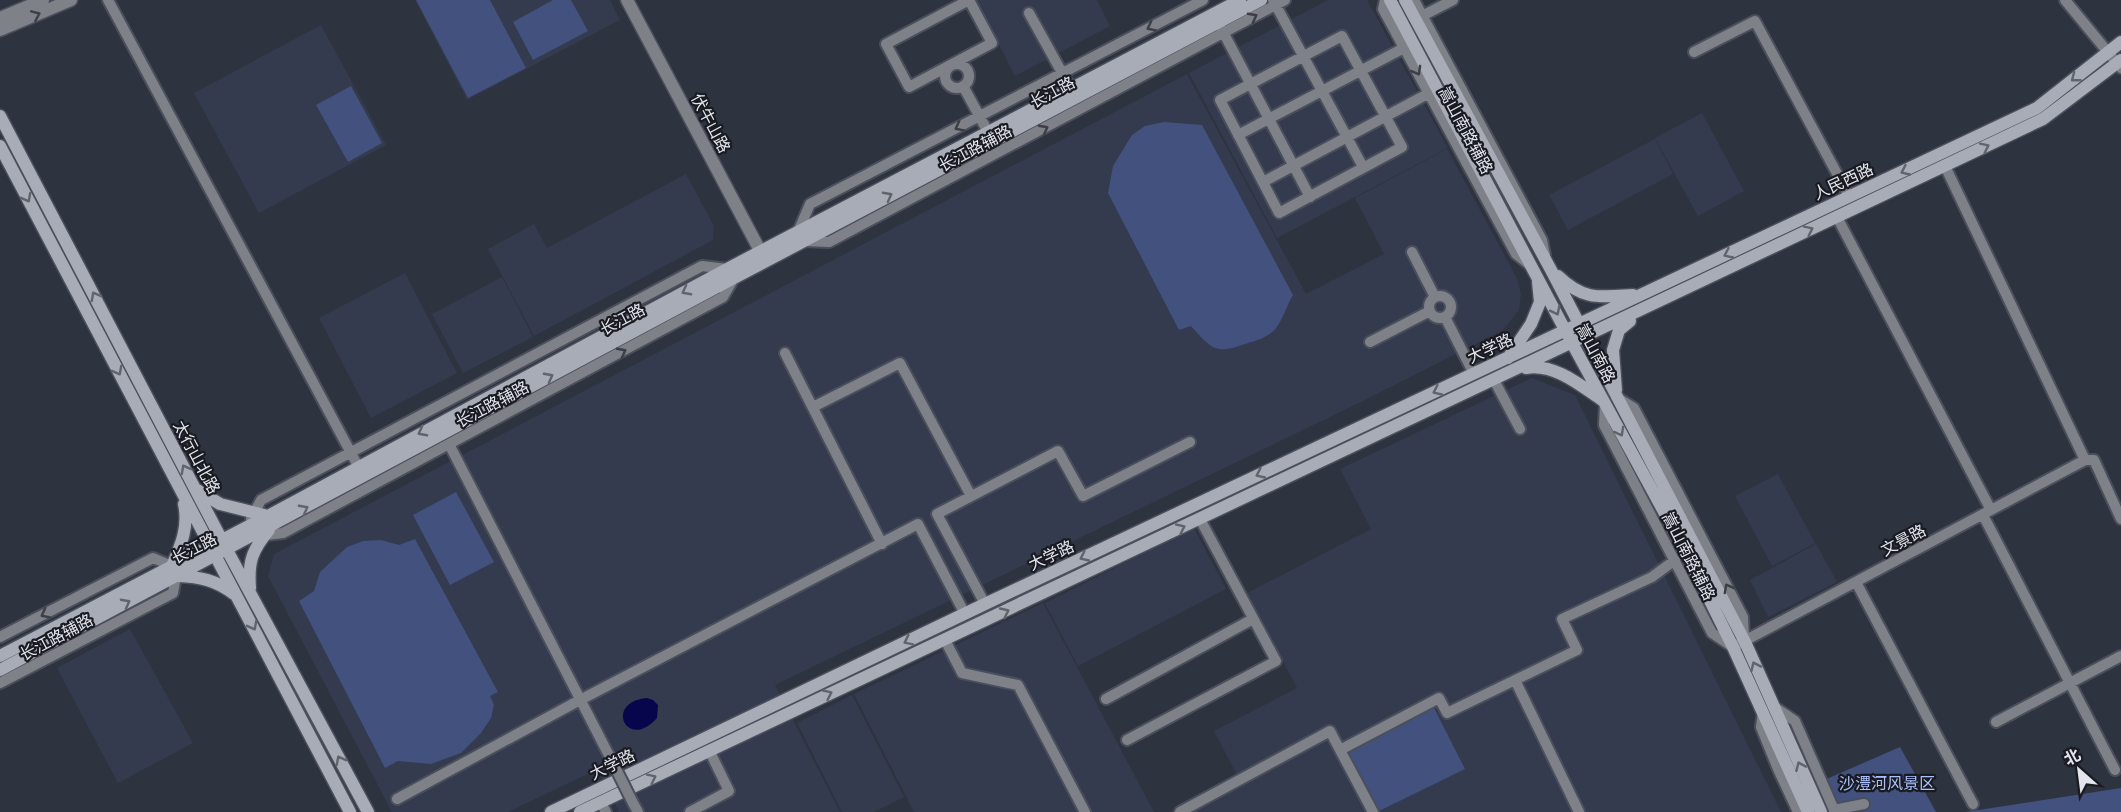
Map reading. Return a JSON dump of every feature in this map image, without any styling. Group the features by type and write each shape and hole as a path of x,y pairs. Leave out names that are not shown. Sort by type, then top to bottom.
{"main road":[{"name":"长江路","path":"0,656 218,548 255,533 270,520 358,466 764,257 988,132 1071,89 1219,23 1240,0"},
{"name":"长江路","path":"801,237 1261,0"},
{"name":"嵩山南路","path":"1390,0 1433,91 1535,271 1572,343 1611,400"},
{"name":"嵩山南路","path":"1405,0 1586,336 1611,400 1739,645 1774,721"},
{"name":"人民西路","path":"1572,343 1837,217 1943,160 2037,108 2121,42"},
{"name":"人民西路","path":"1566,330 1849,196 2043,119 2120,64"},
{"name":"太行山北路","path":"0,116 196,489 238,598 350,812"},
{"name":"太行山北路","path":"0,146 182,494 250,592 368,812"},
{"path":"1548,265 1571,288 1595,297 1640,295"},
{"path":"1508,358 1531,324 1540,302 1535,271"},
{"name":"长江路","path":"270,520 730,274"},
{"path":"1513,370 1538,366 1571,379 1611,400 1613,350 1619,330 1644,309"},
{"name":"大学路","path":"551,812 1566,330"},
{"name":"大学路","path":"580,812 603,807 709,750 1572,343"},
{"path":"1368,424 1374,437"},
{"path":"196,489 220,504 254,512 270,520 255,533 256,547 249,566 250,592"},
{"path":"182,494 187,517 174,571 221,584 238,598"},
{"name":"长江路","path":"0,670 174,571"},
{"path":"1774,721 1808,812"},
{"path":"1774,721 1821,812"}],"street":[{"path":"0,18 44,0"},
{"path":"0,30 71,0"},
{"path":"108,0 358,466"},
{"name":"伏牛山路","path":"627,0 764,257"},
{"path":"969,0 992,43 950,65 909,87 886,44 969,0"},
{"path":"1204,0 1219,23 1310,197"},
{"name":"长江路辅路","path":"801,237 810,204 1204,0"},
{"name":"嵩山南路辅路","path":"1385,0 1383,9 1404,48 1433,91"},
{"name":"嵩山南路辅路","path":"1414,0 1542,240 1548,265"},
{"path":"1422,16 1453,0"},
{"path":"2065,0 2108,53 2120,64"},
{"path":"1219,23 1278,2 1303,57 1363,167"},
{"path":"1029,13 1071,89"},
{"path":"1694,52 1755,21 1849,196"},
{"path":"1342,36 1361,71 1402,147 1280,213 1220,100 1342,36"},
{"path":"1238,135 1404,48"},
{"path":"950,65 961,65 967,69 968,80 963,86 955,88 948,84 945,72 950,65"},
{"path":"963,86 988,132"},
{"path":"1263,182 1433,91"},
{"path":"1943,160 2085,460 2094,460 2121,519"},
{"path":"1837,217 2115,770"},
{"path":"1412,252 1435,297"},
{"name":"长江路辅路","path":"702,266 730,274 723,297 283,533 255,533 254,512 261,500 702,266"},
{"path":"1442,296 1450,303 1450,310 1445,317 1436,317 1430,311 1430,302 1435,297 1442,296"},
{"path":"1370,342 1430,311"},
{"path":"1445,317 1474,374"},
{"path":"785,353 882,544"},
{"path":"813,407 900,363 971,496"},
{"path":"1494,380 1520,429"},
{"name":"嵩山南路辅路","path":"1611,400 1604,425 1712,633 1739,645"},
{"path":"397,799 580,700 1058,451 1083,496 1190,442"},
{"path":"449,444 636,807"},
{"name":"文景路","path":"1739,645 2085,460"},
{"path":"937,514 985,604"},
{"path":"1127,740 1276,661 1200,519"},
{"path":"918,524 965,614"},
{"name":"长江路辅路","path":"0,637 153,558 174,571 173,593 0,683"},
{"path":"1340,750 1439,699 1447,713 1577,650 1562,619 1652,577 1675,560"},
{"path":"1856,582 1973,804"},
{"path":"1106,699 1253,619"},
{"path":"945,640 962,673 1018,685 1084,812"},
{"path":"1996,722 2121,656"},
{"path":"1515,680 1578,812"},
{"path":"1798,812 1761,727 1768,708 1795,721 1835,811 1864,804"},
{"path":"1180,812 1329,731 1373,812"},
{"path":"690,812 729,791 709,750"}],"shaded area":[{"path":"415,0 610,0 620,20 467,100"},
{"path":"976,0 1097,0 1110,26 1015,76"},
{"path":"1328,0 1367,0 1448,148 1277,238 1189,73"},
{"path":"321,25 386,145 259,213 194,93"},
{"path":"1187,74 1306,294 1384,254 1355,198 1447,149 1517,278 1521,294 1519,310 1503,330 1363,401 775,685 840,812 619,812 598,769 508,812 392,812 268,576 274,554"},
{"path":"1702,113 1744,191 1698,216 1655,138"},
{"path":"1655,139 1673,174 1568,230 1549,195"},
{"path":"686,174 714,226 713,240 534,336 488,249 534,224 547,248"},
{"path":"405,273 457,373 371,418 319,318"},
{"path":"502,277 533,337 463,373 432,314"},
{"path":"1532,378 1575,395 1781,812 1170,812 1237,775 1214,731 1297,688 1247,593 1371,529 1340,469"},
{"path":"1778,474 1815,543 1772,566 1735,496"},
{"path":"1194,528 1226,589 1078,666 1045,603"},
{"path":"1816,544 1837,582 1768,617 1750,580"},
{"path":"1043,603 1154,812 914,812 854,694"},
{"path":"130,629 193,743 118,783 57,668"},
{"path":"852,695 904,797 874,812 842,812 797,723"},
{"path":"647,698 658,705 657,718 646,727 637,730 629,728 624,722 623,715 626,708 634,701"}],"green space":[{"path":"416,0 490,0 526,68 468,98"},
{"path":"553,0 571,0 588,31 533,60 513,22"},
{"path":"351,86 382,143 348,162 316,105"},
{"path":"1164,122 1202,125 1293,295 1276,328 1261,339 1240,346 1217,349 1206,342 1191,326 1179,330 1108,193 1113,166 1132,135 1145,126"},
{"path":"456,492 494,562 450,585 413,515"},
{"path":"415,539 498,692 490,696 494,705 491,718 481,733 461,753 431,764 398,761 385,768 299,601 314,591 320,572 347,547 363,541 381,540 399,545"},
{"path":"1434,708 1465,769 1377,812 1346,752"},
{"name":"沙澧河风景区","path":"1900,747 1936,812 1829,812 1815,784"},
{"name":"沙澧河风景区","path":"2121,788 2121,812 1965,812"}]}
